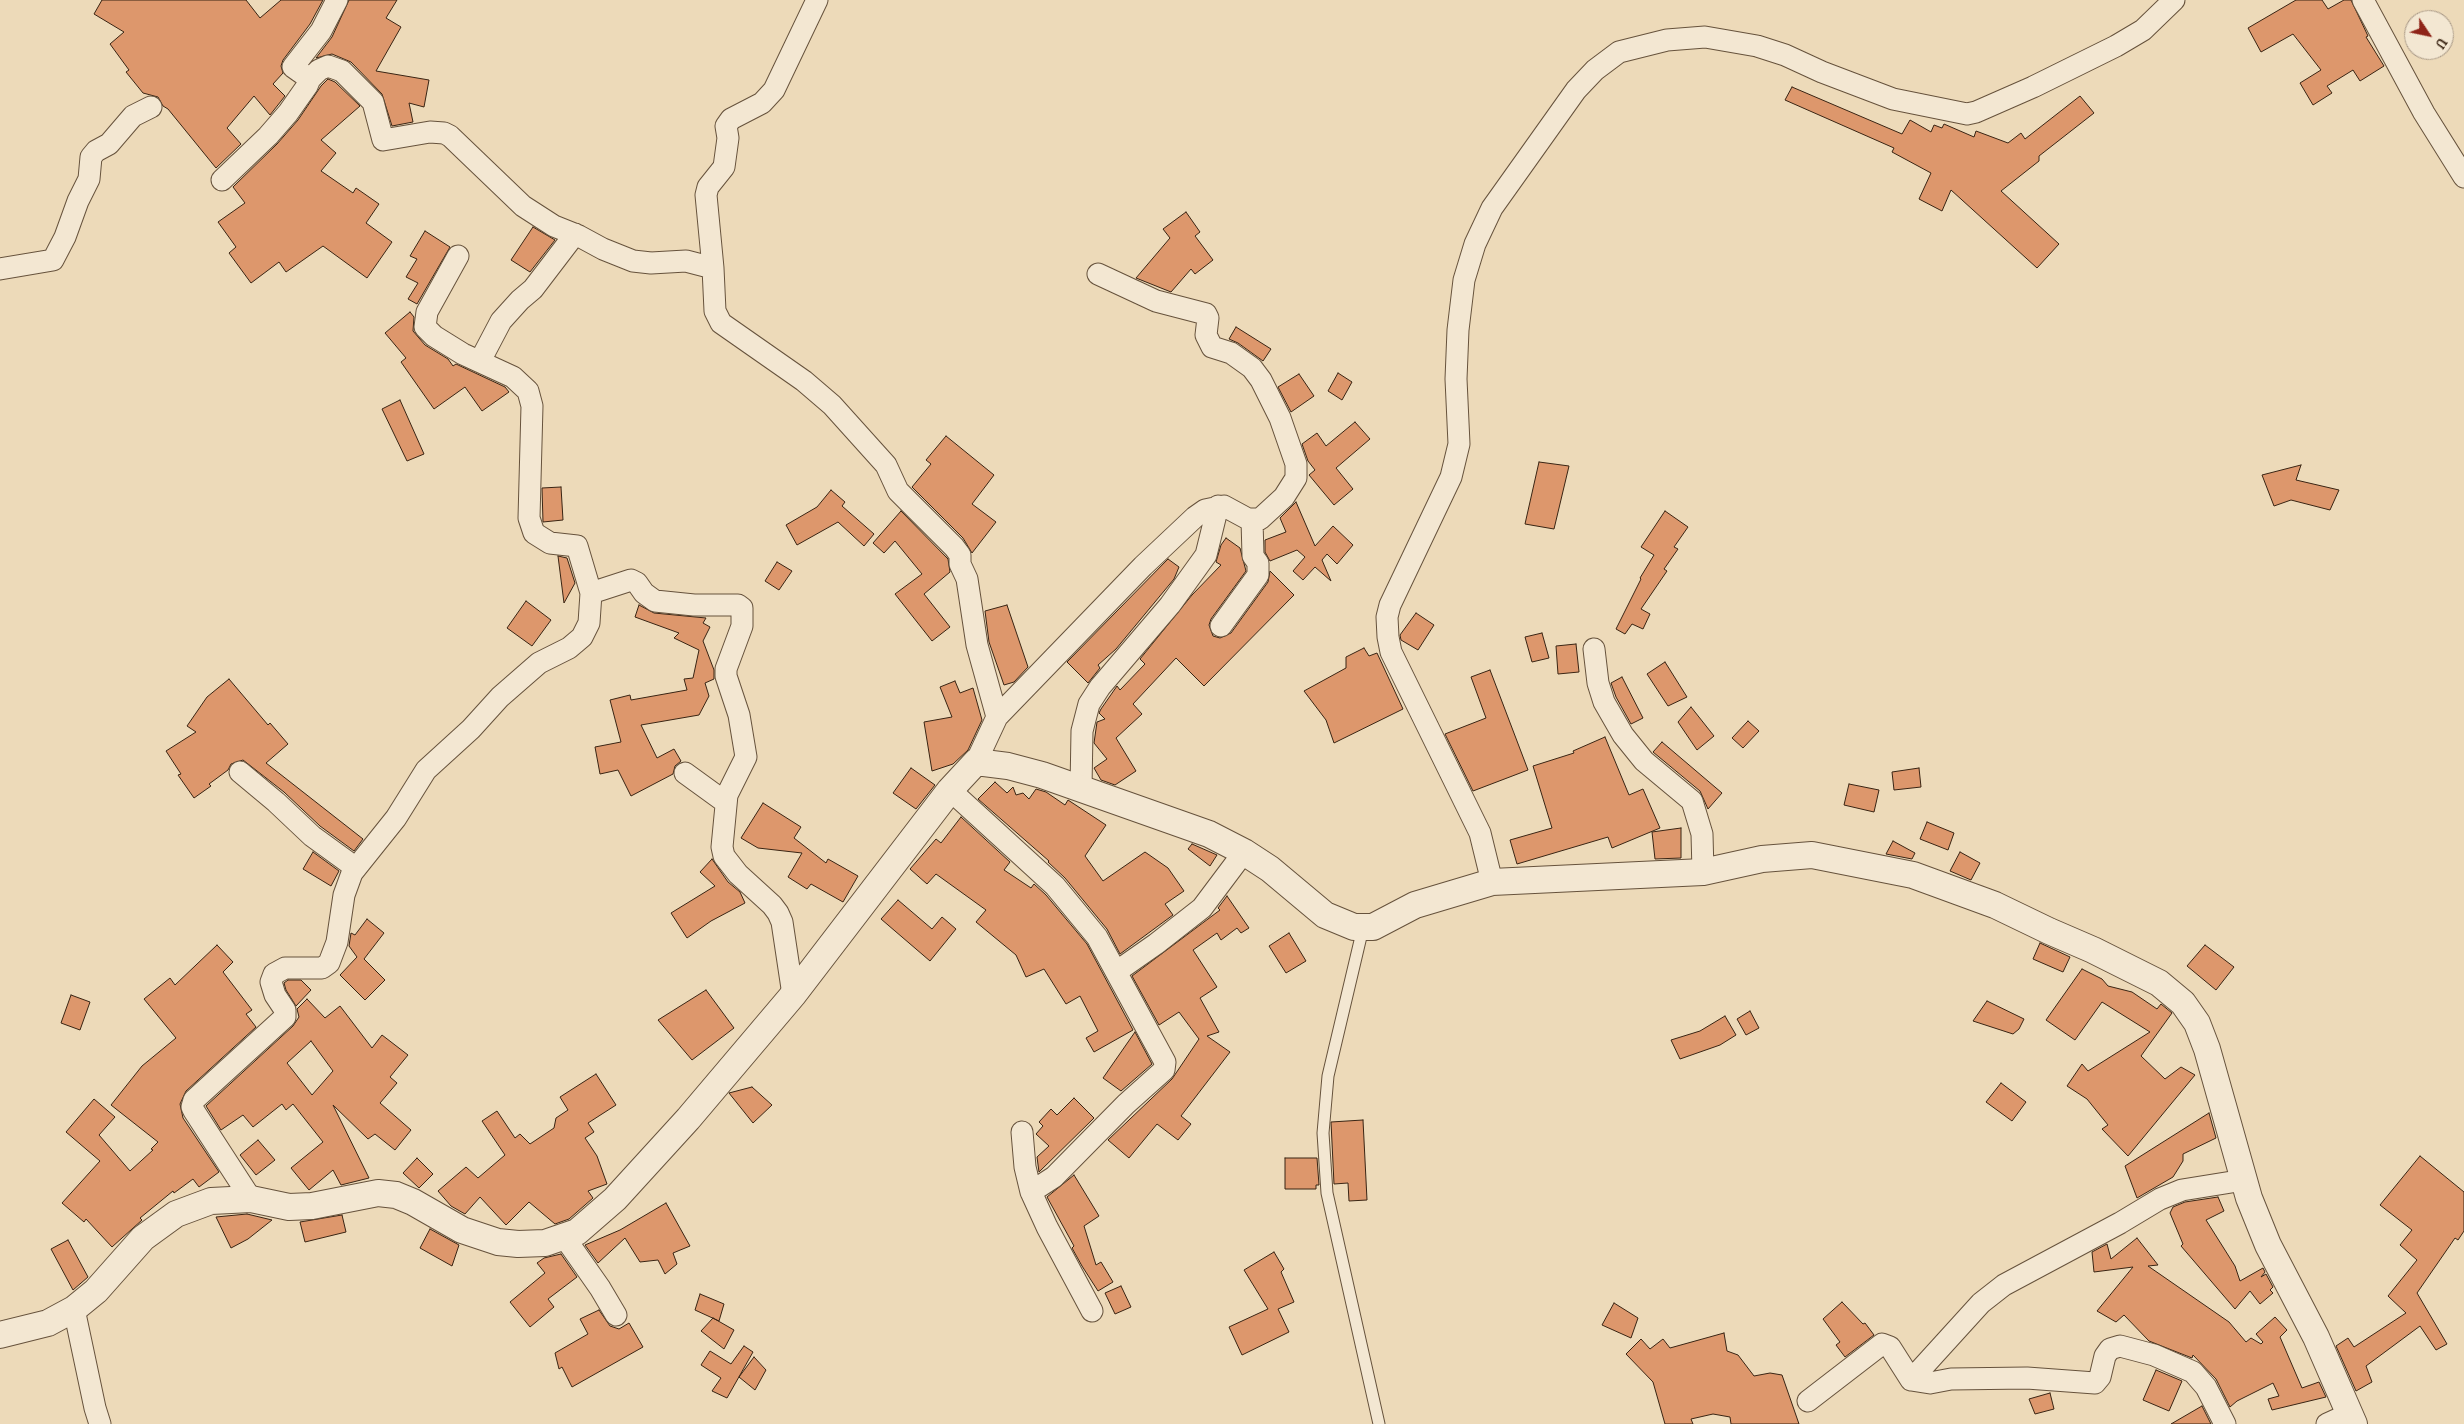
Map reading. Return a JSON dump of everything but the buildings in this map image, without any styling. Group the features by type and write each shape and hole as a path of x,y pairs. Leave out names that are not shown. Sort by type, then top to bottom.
{"street":[{"path":"310,78 293,67 320,31 337,0"},
{"path":"817,0 774,90 762,104 733,118 727,124 724,167 708,187 706,195 715,311 721,323 804,381 832,405 886,465 898,491 960,555 960,564 967,579 977,645 997,717"},
{"path":"1492,882 1480,833 1392,652 1388,637 1387,617 1390,605 1451,477 1459,444 1459,410 1456,379 1458,330 1464,280 1475,244 1492,208 1576,90 1595,70 1619,52 1667,40 1705,37 1757,46 1785,55 1822,72 1894,99 1967,114 1976,112 2033,87 2116,46 2143,30 2174,0"},
{"path":"2363,0 2424,113 2464,177"},
{"path":"222,180 283,119 307,86 310,78 319,70 328,66 342,71 373,102 383,140 430,132 444,133 450,136 523,206 554,226 575,234 603,250 633,261 651,263 686,261 713,268"},
{"path":"0,269 53,260 62,245 78,201 89,179 91,157 96,151 109,144 133,116 151,107"},
{"path":"480,361 501,321 533,289 575,234"},
{"path":"252,1199 194,1111 192,1103 196,1097 285,1017 286,1010 275,995 271,982 274,974 285,968 322,968 328,963 337,942 346,885 356,868 396,818 426,770 471,729 500,697 539,663 579,641 589,623 591,593 577,546 542,540 534,533 530,526 532,406 528,391 512,377 441,341 425,327 427,312 458,256"},
{"path":"0,1335 48,1323 74,1309 96,1291 142,1238 176,1214 211,1201 252,1199 289,1207 312,1206 378,1193 396,1195 413,1202 462,1230 491,1240 518,1244 545,1243 564,1238 589,1224 640,1173 793,994 950,790 976,762 997,717 1143,566 1195,517 1205,510 1218,506 1228,507 1252,520 1263,517 1292,486 1297,473 1296,464 1280,418 1261,380 1252,368 1227,350 1213,348 1210,345 1205,330 1208,318 1206,314 1156,301 1098,274"},
{"path":"1081,788 1082,731 1089,704 1100,687 1170,604 1206,555 1218,506"},
{"path":"1221,626 1258,575 1257,558 1253,556 1252,520"},
{"path":"591,593 631,580 637,583 644,594 655,601 694,605 738,605 742,608 742,626 726,668 726,676 739,714 746,757 726,802 722,835 724,856 738,874 772,905 778,913 782,922 793,994"},
{"path":"1594,649 1601,692 1623,735 1644,761 1692,801 1702,834 1703,872"},
{"path":"976,762 1008,766 1081,788 1208,834 1244,852 1270,869 1325,915 1347,926 1373,927 1433,899 1492,882 1703,872 1762,859 1812,855 1914,875 1995,905 2159,983 2183,1003 2197,1023 2207,1048 2244,1180 2268,1245 2316,1337 2343,1421"},
{"path":"240,772 312,836 356,868"},
{"path":"685,773 726,802"},
{"path":"950,790 1055,886 1097,938 1165,1066 1054,1177 1031,1192"},
{"path":"1116,972 1202,908 1244,852"},
{"path":"1022,1132 1025,1167 1031,1192 1047,1227 1092,1311"},
{"path":"1912,1380 1981,1303 2004,1285 2120,1223 2160,1199 2182,1190 2244,1180"},
{"path":"564,1238 600,1288 616,1315"},
{"path":"74,1309 100,1424"},
{"path":"1808,1401 1882,1344 1890,1346 1912,1380 1930,1383 1951,1379 2027,1378 2095,1383 2100,1377 2105,1356 2110,1349 2120,1346 2154,1355 2194,1372 2206,1387 2225,1424"}],"lane":[{"path":"1363,928 1328,1076 1324,1133 1327,1193 1379,1424"}]}
